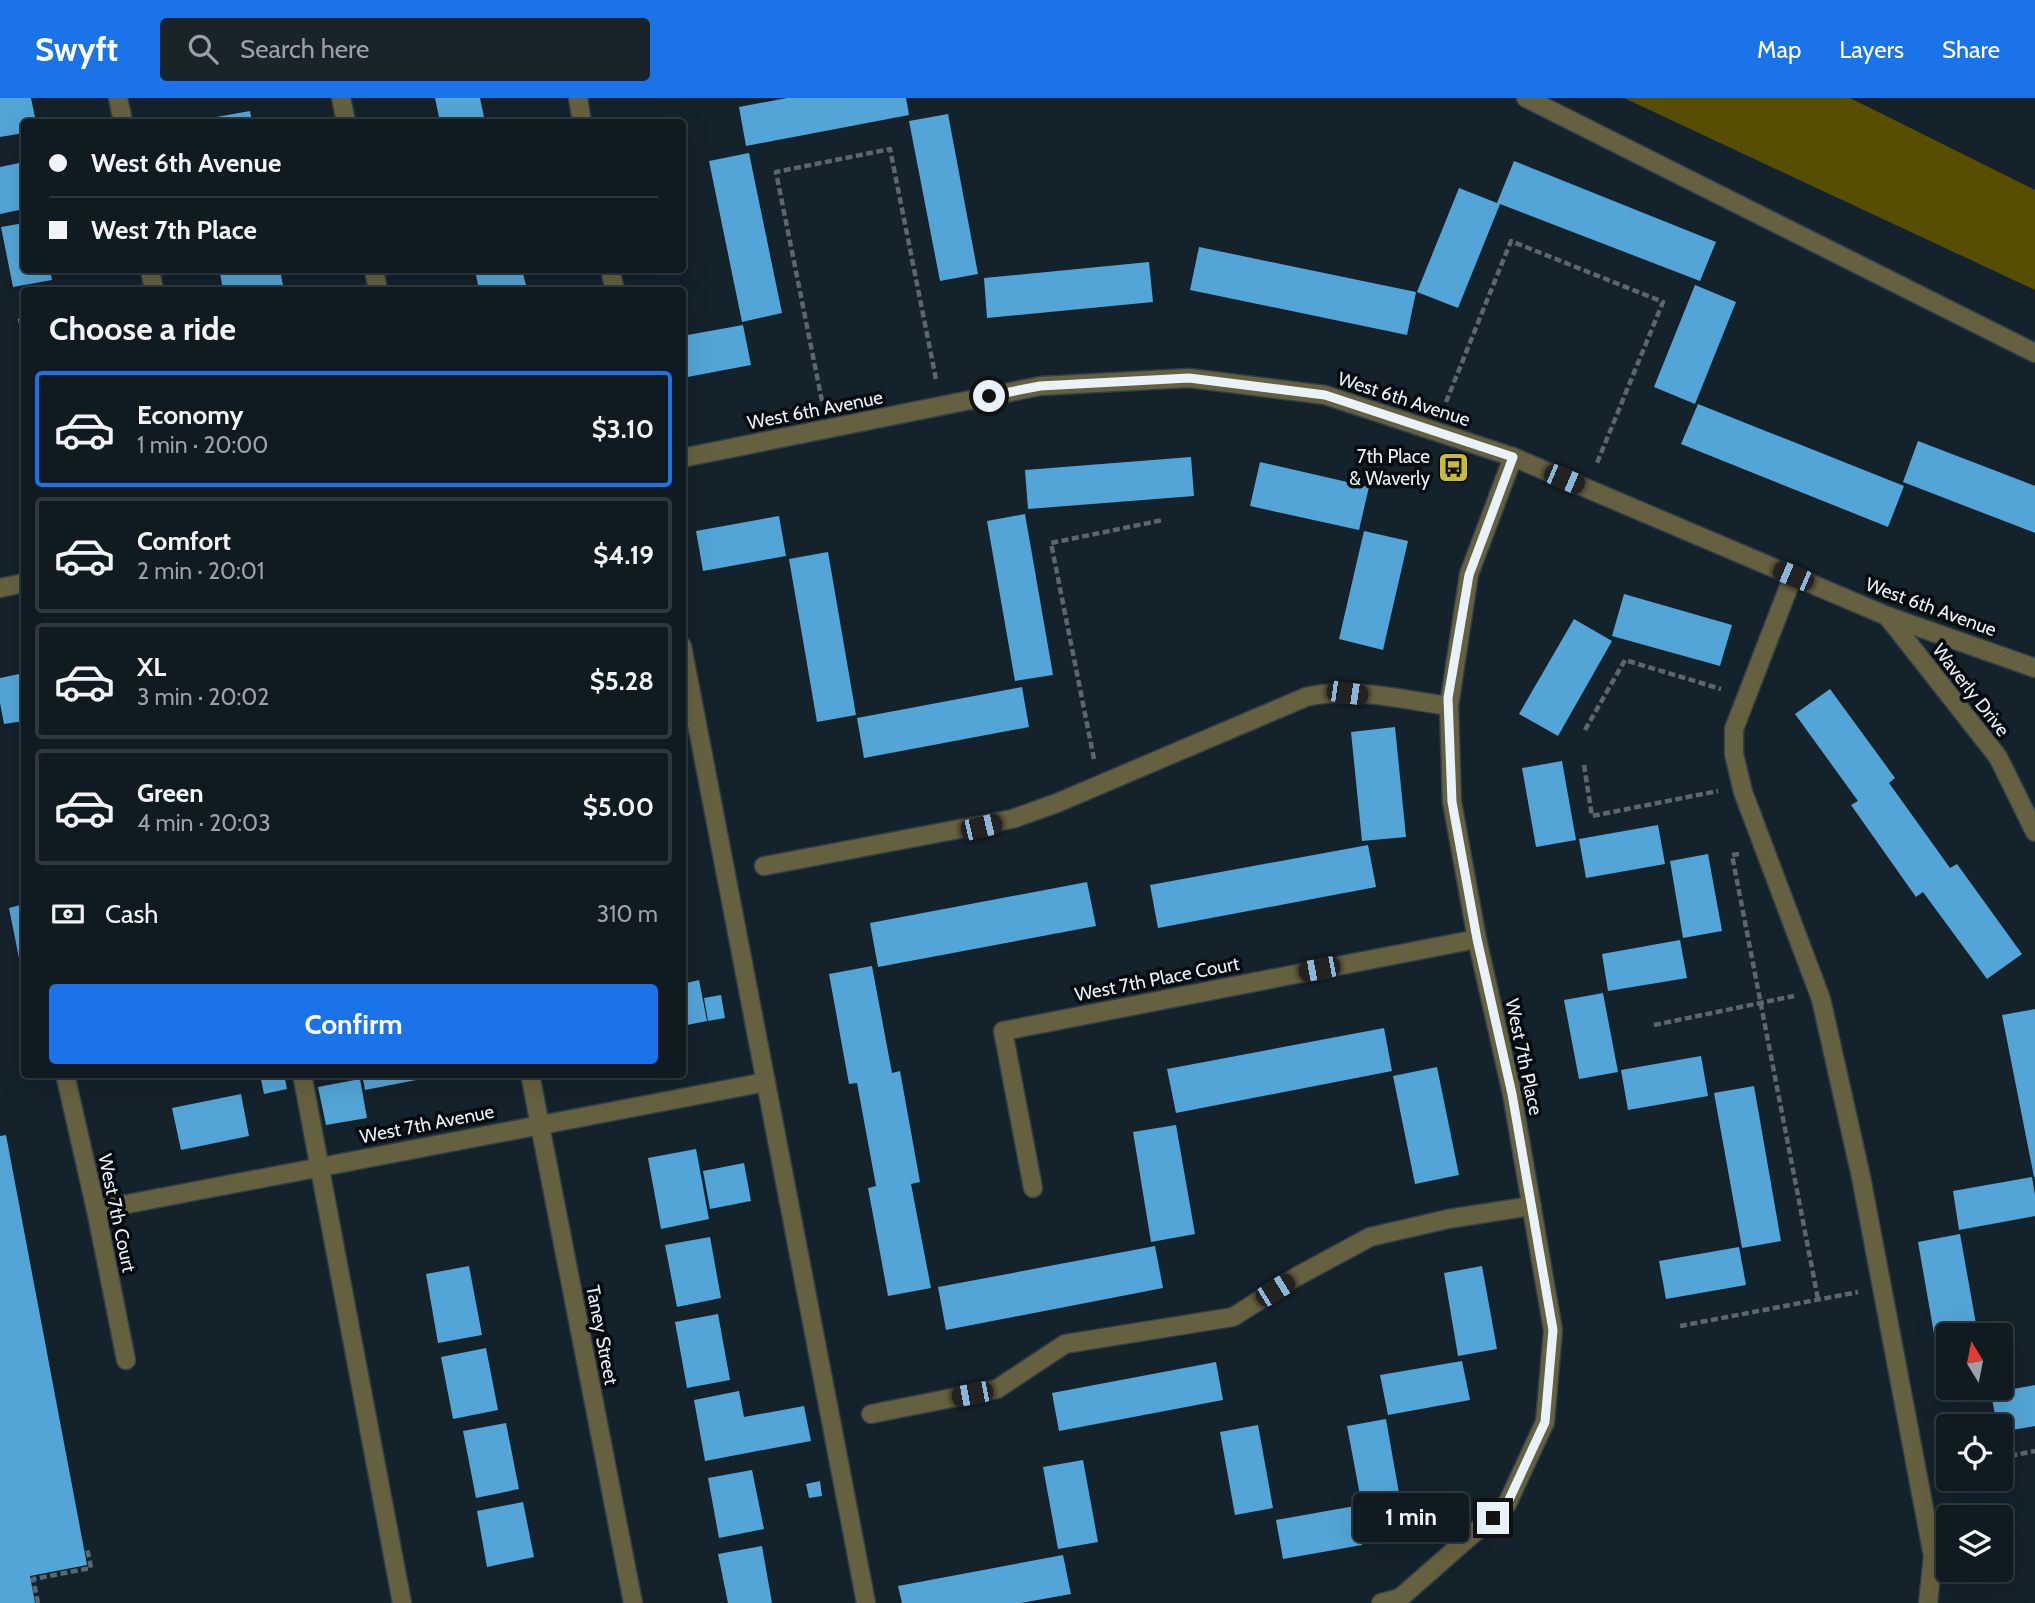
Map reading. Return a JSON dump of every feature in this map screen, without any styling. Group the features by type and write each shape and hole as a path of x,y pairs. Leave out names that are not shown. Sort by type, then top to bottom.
{"street":[{"path":"118,98 122,119"},
{"path":"341,98 344,119"},
{"path":"578,98 582,119"},
{"path":"1526,98 2035,354"},
{"name":"West 6th Avenue","path":"686,457 1040,386 1189,378 1325,395 1513,457 1886,615 2035,668"},
{"name":"West 7th Place","path":"1381,1603 1401,1598 1507,1504 1545,1422 1553,1330 1512,1094 1477,939 1452,802 1449,706 1469,575 1513,457"},
{"path":"1793,576 1734,729 1734,754 1741,786 1818,990 1861,1177 1933,1556 1928,1603"},
{"path":"0,587 21,584"},
{"name":"Waverly Drive","path":"1886,615 1998,757 2035,832"},
{"path":"686,667 866,1603"},
{"path":"764,866 1012,819 1057,803 1319,694 1347,693 1449,706"},
{"name":"West 7th Place Court","path":"1033,1188 1003,1031 1477,939"},
{"name":"West 7th Court","path":"66,1078 126,1360"},
{"path":"303,1078 402,1603"},
{"name":"Taney Street","path":"531,1078 633,1603"},
{"name":"West 7th Avenue","path":"96,1210 766,1082"},
{"path":"871,1414 997,1389 1065,1344 1233,1317 1296,1277 1370,1237 1448,1219 1532,1206"}],"path":[{"path":"822,401 776,172 890,149 936,379"},
{"path":"1446,402 1511,241 1663,302 1597,463"},
{"path":"1099,785 1051,543 1163,520"},
{"path":"1585,730 1625,660 1746,697"},
{"path":"1584,765 1592,816 1741,786"},
{"path":"1764,849 1732,855 1818,1299"},
{"path":"1654,1025 1818,990"},
{"path":"1680,1326 1882,1287"},
{"path":"2013,1455 2035,1451"},
{"path":"38,1603 33,1578 91,1568 87,1548"}],"shaded area":[{"path":"1624,98 1850,98 2035,190 2035,290"}],"building":[{"path":"0,98 31,98 35,119 21,119 21,134 0,137"},
{"path":"435,98 480,98 484,119 439,119"},
{"path":"787,98 906,98 909,115 746,146 739,107"},
{"path":"250,111 251,119 205,119"},
{"path":"948,114 978,274 940,281 909,121"},
{"path":"749,153 782,313 742,322 709,161"},
{"path":"1514,161 1716,242 1700,281 1500,204 1458,308 1417,292 1459,188 1497,203"},
{"path":"21,163 21,210 0,214 0,167"},
{"path":"21,224 21,273 51,273 52,280 13,287 1,227"},
{"path":"1199,247 1416,292 1407,335 1190,290"},
{"path":"1149,262 1153,302 987,318 984,278"},
{"path":"220,273 281,273 283,287 222,287"},
{"path":"476,273 523,273 526,285 515,287 478,287"},
{"path":"1695,285 1736,302 1695,404 1654,387"},
{"path":"743,325 751,365 686,377 686,335"},
{"path":"1698,404 1904,486 1888,527 1681,444"},
{"path":"1918,441 2035,486 2035,533 1903,482"},
{"path":"1191,457 1194,496 1028,509 1025,470"},
{"path":"1260,462 1369,487 1359,530 1250,506"},
{"path":"1025,514 1053,675 1015,681 987,521"},
{"path":"779,516 786,556 703,571 696,531"},
{"path":"1364,531 1408,541 1383,650 1339,639"},
{"path":"828,552 856,715 817,722 789,559"},
{"path":"1624,594 1732,625 1720,666 1612,636"},
{"path":"1574,619 1612,641 1558,736 1519,714"},
{"path":"21,674 21,721 4,724 0,703 0,678"},
{"path":"1022,687 1029,727 864,758 857,718"},
{"path":"1830,689 1895,778 1889,783 1950,868 1957,864 2022,954 1987,979 1923,892 1916,897 1851,805 1858,801 1795,714"},
{"path":"1395,727 1406,837 1362,841 1351,732"},
{"path":"1562,761 1576,840 1536,847 1522,768"},
{"path":"1658,825 1665,864 1586,878 1579,839"},
{"path":"1368,845 1376,887 1158,928 1150,885"},
{"path":"1708,854 1722,931 1683,938 1670,861"},
{"path":"1087,882 1096,926 878,967 870,923"},
{"path":"21,905 21,958 19,958 9,908"},
{"path":"1680,940 1687,978 1608,991 1602,954"},
{"path":"872,966 892,1073 900,1071 920,1182 911,1184 931,1288 888,1296 868,1188 876,1186 857,1083 849,1084 829,974"},
{"path":"699,980 707,1021 686,1025 686,983"},
{"path":"1603,993 1618,1072 1579,1079 1564,1000"},
{"path":"721,995 725,1018 708,1021 704,998"},
{"path":"2035,1009 2035,1177 2034,1177 2002,1015"},
{"path":"1384,1028 1392,1071 1176,1113 1167,1069"},
{"path":"1701,1056 1708,1096 1628,1110 1621,1070"},
{"path":"1437,1067 1459,1175 1415,1184 1393,1076"},
{"path":"261,1078 285,1078 287,1089 264,1094"},
{"path":"363,1078 427,1078 365,1090"},
{"path":"360,1079 367,1118 326,1125 318,1087"},
{"path":"1754,1086 1781,1241 1742,1248 1714,1093"},
{"path":"241,1094 249,1136 181,1150 172,1108"},
{"path":"1176,1125 1195,1234 1151,1242 1133,1132"},
{"path":"6,1135 87,1565 30,1576 35,1603 0,1603 0,1136"},
{"path":"696,1149 709,1219 661,1229 648,1158"},
{"path":"744,1163 751,1201 710,1209 703,1171"},
{"path":"2032,1177 2035,1216 1959,1230 1953,1191"},
{"path":"1960,1234 1976,1323 1936,1323 1936,1345 1918,1242"},
{"path":"710,1237 721,1298 677,1307 665,1245"},
{"path":"1155,1246 1163,1288 946,1330 938,1287"},
{"path":"1739,1247 1746,1285 1666,1299 1659,1261"},
{"path":"469,1266 482,1335 438,1343 426,1274"},
{"path":"1482,1266 1497,1349 1458,1356 1444,1273"},
{"path":"718,1314 730,1380 687,1388 675,1322"},
{"path":"486,1348 498,1410 453,1419 441,1357"},
{"path":"1462,1361 1470,1400 1388,1415 1380,1375"},
{"path":"1216,1362 1223,1400 1059,1431 1052,1393"},
{"path":"2035,1385 2035,1426 2013,1430 2013,1414 1995,1414 1992,1400 2013,1400 2013,1389"},
{"path":"739,1391 744,1417 804,1406 811,1441 705,1461 694,1400"},
{"path":"1386,1419 1400,1499 1362,1506 1347,1426"},
{"path":"506,1423 519,1489 476,1498 463,1431"},
{"path":"1258,1425 1273,1508 1235,1515 1220,1432"},
{"path":"1083,1460 1098,1542 1058,1549 1043,1467"},
{"path":"752,1470 764,1529 719,1538 708,1478"},
{"path":"820,1481 822,1496 809,1498 806,1484"},
{"path":"523,1502 534,1557 487,1567 477,1511"},
{"path":"1355,1506 1362,1545 1283,1559 1276,1520"},
{"path":"762,1546 772,1603 728,1603 718,1554"},
{"path":"1063,1555 1071,1594 1021,1603 902,1603 898,1586"}],"place":[{"name":"7th Place & Waverly","path":"1453,467"}],"route":[{"path":"989,396 1040,386 1189,378 1325,395 1513,457 1469,575 1448,698 1452,802 1477,939 1512,1094 1553,1330 1545,1422 1507,1504 1493,1518"}]}
